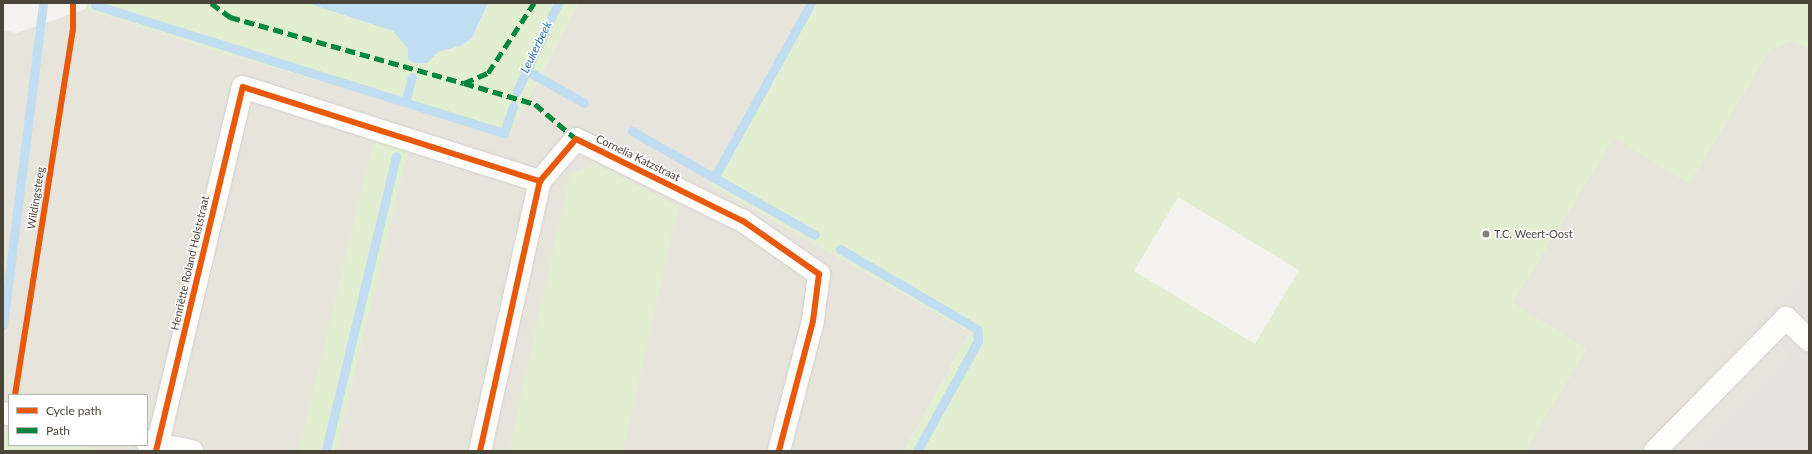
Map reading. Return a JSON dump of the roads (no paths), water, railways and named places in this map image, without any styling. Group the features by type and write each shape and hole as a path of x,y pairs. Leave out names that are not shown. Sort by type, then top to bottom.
{"street":[{"name":"Henriëtte Roland Holststraat","path":"153,446 243,87 540,181"},
{"name":"Cornelia Katzstraat","path":"480,451 540,181 576,139 743,221 819,274 813,321 779,451"},
{"path":"1655,451 1786,318 1809,340"},
{"path":"153,446 192,451"}],"water":[{"path":"307,3 488,3 472,38 460,46 438,52 427,63 416,63 408,60 408,49 393,31"}],"waterway":[{"path":"3,325 43,3"},
{"name":"Leukerbeek","path":"517,91 558,3"},
{"path":"714,178 811,3"},
{"path":"95,5 504,133 513,107"},
{"path":"524,69 584,103"},
{"path":"405,102 412,77"},
{"path":"632,131 815,235"},
{"path":"326,450 396,156"},
{"path":"840,249 977,329 978,341 917,451"}],"place":[{"name":"T.C. Weert-Oost","path":"1486,234"}]}
